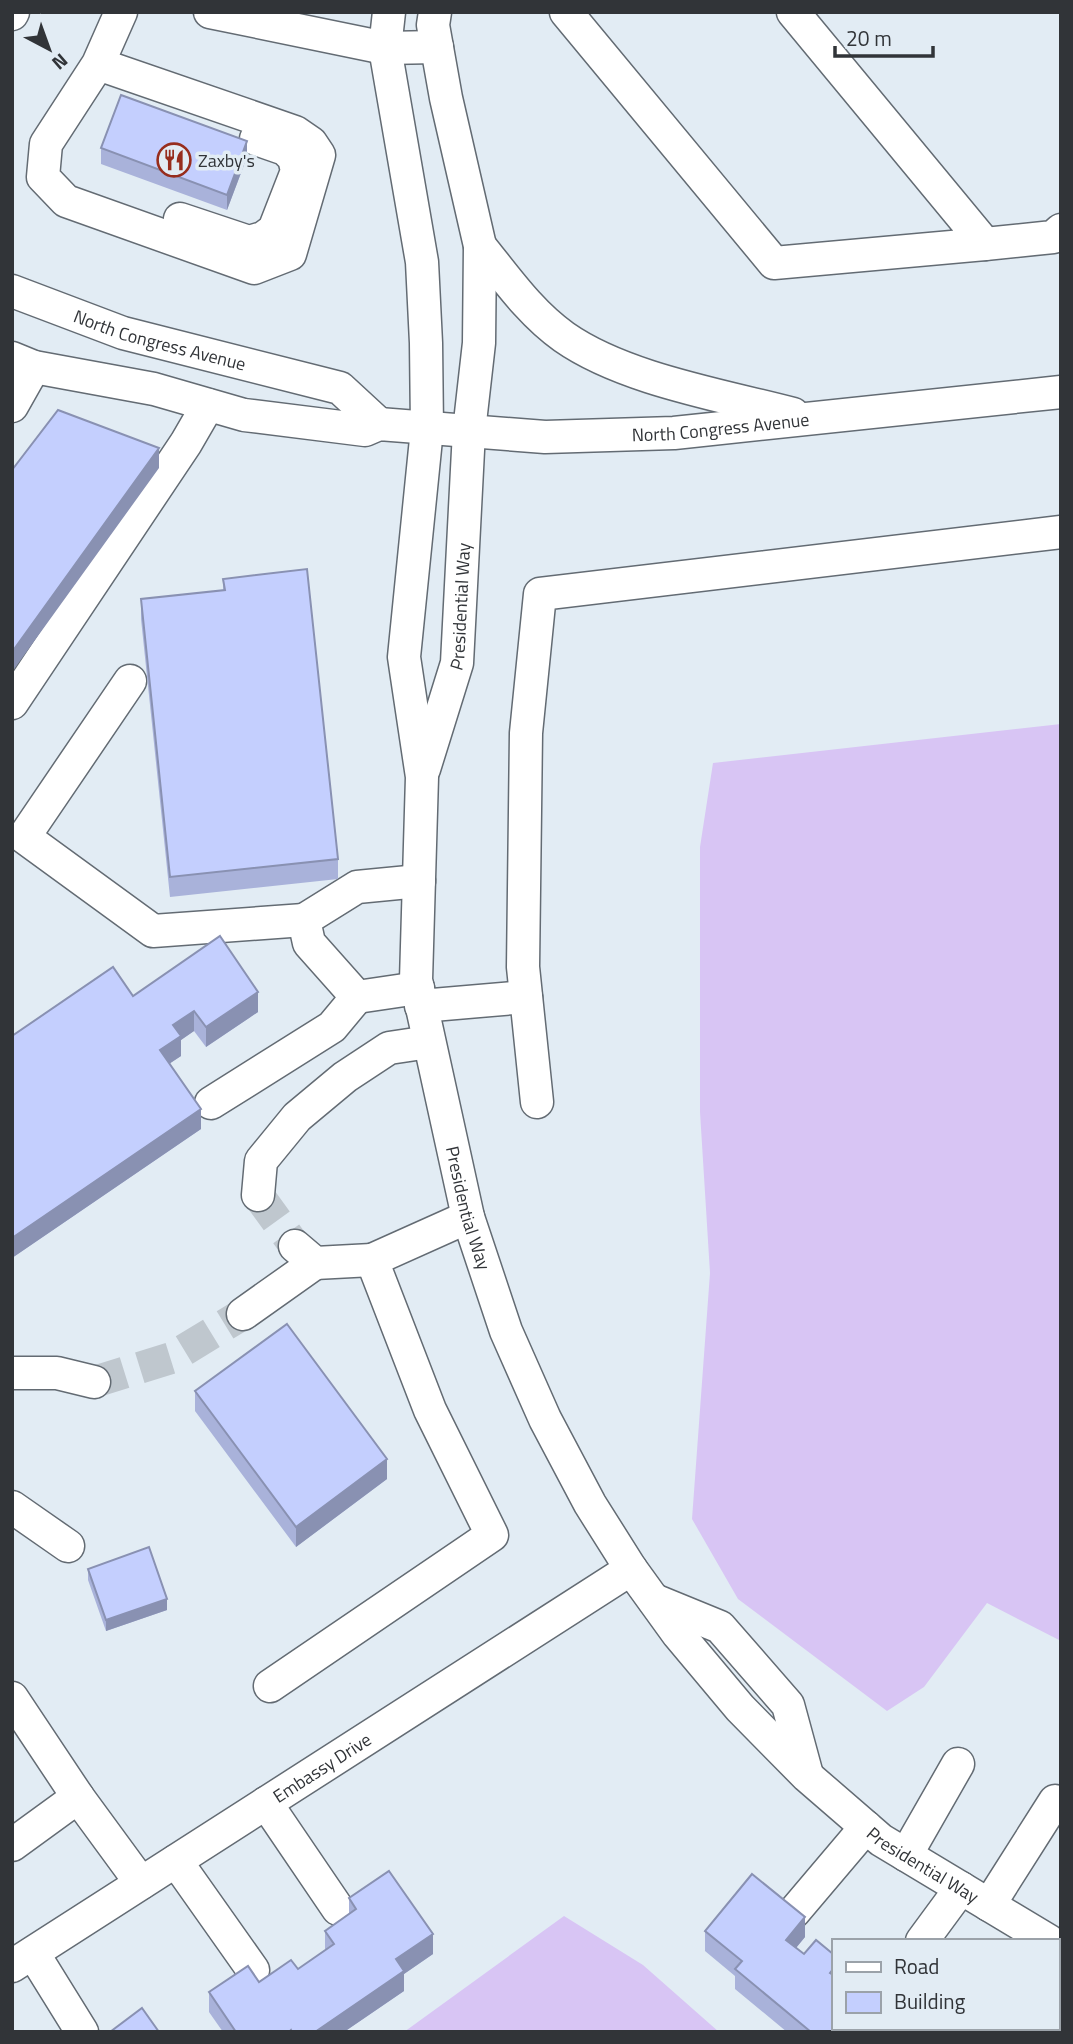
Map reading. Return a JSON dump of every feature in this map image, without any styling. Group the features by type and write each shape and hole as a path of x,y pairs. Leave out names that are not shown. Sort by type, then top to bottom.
{"street":[{"path":"98,64 295,132 311,143 319,155 290,254 254,268 66,201 43,177 46,144 98,64 121,12"},
{"path":"211,12 385,48 437,47"},
{"name":"Presidential Way","path":"389,12 385,48 422,262 427,429 404,657 422,777 420,997 468,1217 506,1331 545,1419 590,1504 654,1600 665,1648 753,1748 807,1776 866,1827 906,1855 1046,1939"},
{"path":"435,12 437,47 480,246 524,301 555,328 618,368 811,419"},
{"path":"566,12 774,263 1052,237 1061,230"},
{"path":"793,12 985,244"},
{"name":"Presidential Way","path":"422,777 457,663 469,431 479,343 480,246"},
{"name":"North Congress Avenue","path":"12,291 123,333 340,388 379,424"},
{"path":"12,406 23,363"},
{"name":"North Congress Avenue","path":"23,363 154,389 244,415 365,430 379,424 545,437 674,433 1061,392"},
{"path":"12,703 187,443 208,405"},
{"path":"537,1102 523,967 526,733 540,594 1061,532"},
{"path":"130,681 18,845 153,931 304,920 357,887 419,881"},
{"path":"304,920 309,943 357,997 526,997"},
{"path":"211,1103 332,1027 357,997"},
{"path":"258,1195 261,1161 297,1117 345,1077 389,1048 429,1042"},
{"path":"243,1314 305,1255 372,1260 468,1217"},
{"path":"270,1686 492,1535 430,1410 372,1260"},
{"path":"12,1373 57,1373 94,1382"},
{"path":"12,1507 68,1546"},
{"name":"Embassy Drive","path":"23,1960 631,1569"},
{"path":"654,1600 720,1627 788,1705 807,1776"},
{"path":"12,1698 78,1797 141,1883"},
{"path":"906,1855 958,1764"},
{"path":"12,1845 78,1797"},
{"path":"989,1905 1055,1801"},
{"path":"266,1803 338,1909"},
{"path":"794,1912 866,1827"},
{"path":"176,1861 253,1970"},
{"path":"923,1939 961,1888"},
{"path":"23,1960 82,2032"}],"shaded area":[{"path":"1061,724 1061,1641 987,1603 924,1687 887,1711 738,1599 692,1519 710,1273 700,1112 700,847 713,763"},
{"path":"564,1916 643,1965 719,2032 404,2032"}],"building":[{"name":"Zaxby's","path":"121,95 247,141 227,195 101,148"},
{"path":"58,410 159,448 12,652 12,470"},
{"path":"307,569 338,859 170,877 141,599 225,590 223,579"},
{"path":"220,936 258,992 206,1027 194,1011 173,1025 181,1036 160,1050 201,1109 12,1238 12,1036 113,967 133,996"},
{"path":"287,1324 387,1459 296,1527 195,1391"},
{"path":"149,1547 167,1599 106,1620 88,1569"},
{"path":"389,1871 433,1934 396,1959 404,1971 315,2032 236,2032 209,1992 248,1966 259,1982 291,1960 298,1969 334,1944 325,1931 356,1909 349,1898"},
{"path":"752,1874 805,1917 786,1940 804,1954 816,1940 832,1953 832,2030 904,2030 811,2032 735,1969 742,1961 705,1931"},
{"path":"142,2008 159,2032 110,2032"}],"tunnel":[{"path":"258,1195 295,1246"},
{"path":"94,1382 171,1358 243,1314"}],"place":[{"name":"Zaxby's","path":"174,160"}]}
